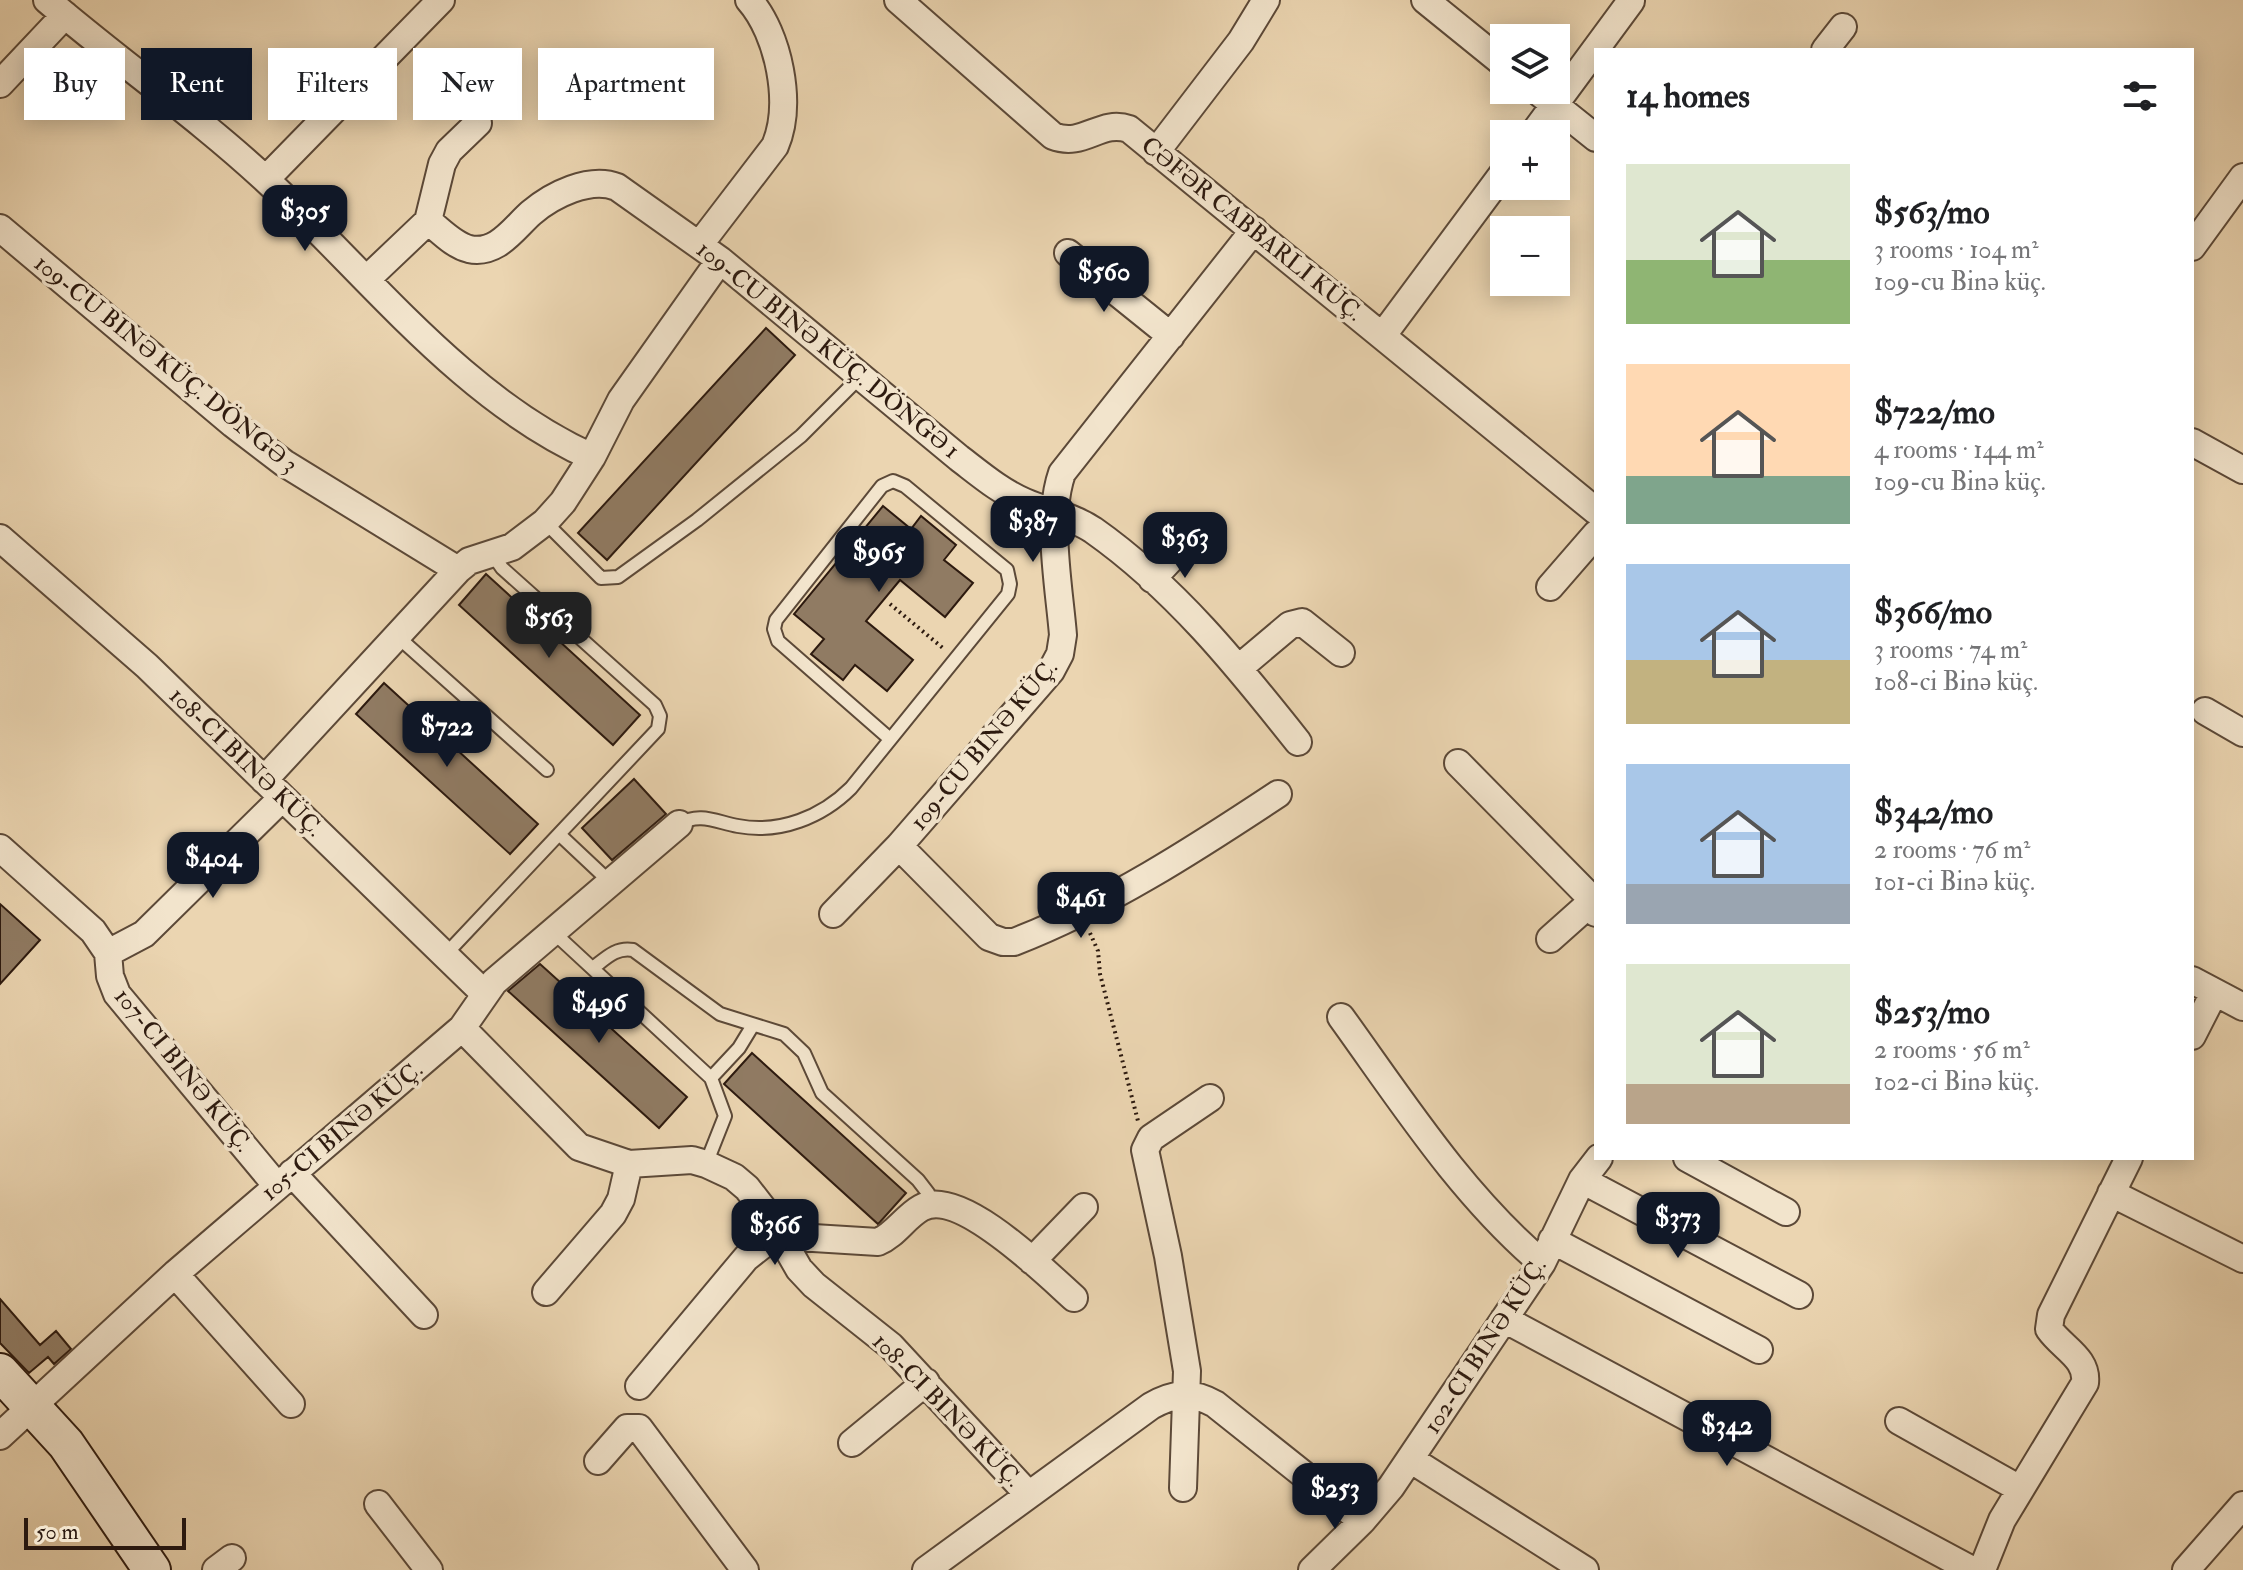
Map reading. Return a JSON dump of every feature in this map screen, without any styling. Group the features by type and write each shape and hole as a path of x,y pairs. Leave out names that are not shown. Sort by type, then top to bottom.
{"street":[{"path":"266,179 441,0"},
{"path":"898,0 1053,136 1066,141 1077,140 1112,126 1129,129 1594,509"},
{"path":"1156,152 1241,41 1266,0"},
{"path":"1425,0 1490,53"},
{"path":"1570,70 1631,1"},
{"path":"108,953 144,934 273,789 398,637 458,570 469,561 512,547 545,522 563,502 775,146 782,129 783,91 765,6"},
{"path":"0,84 61,8 266,179 463,373 559,443 592,457"},
{"path":"1827,48 1843,27"},
{"path":"1553,104 1594,136"},
{"path":"367,279 428,221 442,164 449,151 478,123"},
{"path":"2194,244 2243,177"},
{"name":"109-CU BINƏ KÜÇ. DÖNGƏ 1","path":"428,221 455,243 468,249 494,246 533,212 552,200 587,185 606,183 710,252 1000,489 1024,502 1078,521 1095,532 1152,579 1239,668 1298,742"},
{"path":"1383,335 1490,191"},
{"name":"109-CU BINƏ KÜÇ. DÖNGƏ 3","path":"0,228 233,424 284,463 458,570"},
{"name":"109-CU BINƏ KÜÇ.","path":"833,914 899,846 1051,671 1060,654 1063,635 1054,512 1062,473 1254,230"},
{"path":"1068,253 1171,336"},
{"path":"2194,443 2243,470"},
{"path":"1550,587 1594,536"},
{"name":"108-CI BINƏ KÜÇ.","path":"0,538 147,666 485,994"},
{"path":"1152,579 1182,547"},
{"path":"1239,668 1290,625 1302,622 1341,653"},
{"path":"2205,711 2243,733"},
{"path":"1458,763 1594,903"},
{"path":"899,846 989,937 1014,942 1081,912 1211,838 1278,794"},
{"name":"105-CI BINƏ KÜÇ.","path":"0,1436 35,1407 175,1274 462,1028 485,994 551,930 679,824"},
{"name":"107-CI BINƏ KÜÇ.","path":"0,848 93,931 108,953 110,976 117,994 284,1179 424,1315"},
{"path":"1550,939 1594,905"},
{"path":"2194,1027 2203,986 2243,1007"},
{"path":"1341,1017 1479,1203 1507,1233 1759,1350"},
{"name":"108-CI BINƏ KÜÇ.","path":"462,1028 579,1147 629,1164 692,1160 734,1177 747,1188 781,1236 799,1269 814,1285 891,1346 1028,1494"},
{"path":"1183,1488 1187,1371 1168,1256 1145,1150 1151,1138 1210,1098"},
{"name":"102-CI BINƏ KÜÇ.","path":"1312,1570 1362,1521 1410,1459 1547,1252 1582,1180 1597,1160"},
{"path":"1691,1160 1786,1212"},
{"path":"1982,1570 1990,1545 2020,1489 2085,1383 2086,1373 2082,1362 2058,1342 2049,1329 2051,1315 2128,1160"},
{"path":"546,1292 613,1214 621,1199 629,1164"},
{"path":"1582,1180 1799,1295"},
{"path":"2111,1193 2243,1259"},
{"path":"639,1386 746,1258 765,1243 781,1236 878,1242 887,1238 921,1208 932,1205 949,1204 965,1212 1032,1261 1074,1298"},
{"path":"1032,1261 1084,1207"},
{"path":"175,1274 291,1404"},
{"path":"1504,1319 1972,1570"},
{"path":"0,1372 66,1444 152,1570"},
{"path":"852,1443 926,1382"},
{"path":"926,1570 1151,1406 1166,1397 1187,1394 1201,1396 1215,1404 1362,1521"},
{"path":"1899,1421 2020,1489"},
{"path":"598,1461 627,1428 639,1428 745,1570"},
{"path":"1410,1459 1585,1570"},
{"path":"378,1504 429,1570"},
{"path":"2186,1570 2243,1506"}],"lane":[{"path":"545,522 601,578 618,577 697,520 801,436 861,376"},
{"path":"679,824 691,817 701,817 740,827 771,827 820,813 851,788 1008,594 1010,584 1007,570 905,486 893,481 882,486 776,620 774,629 778,641 890,739"},
{"path":"446,954 658,729 660,716 655,705 502,568 493,555"},
{"path":"398,637 547,770"},
{"path":"560,835 610,882"},
{"path":"551,930 711,1078 725,1116 706,1164"},
{"path":"593,968 623,948 633,950 720,1014 753,1025 771,1027 794,1042 804,1053 822,1093 918,1180 932,1205"},
{"path":"711,1078 739,1048 753,1025"}],"path":[{"path":"890,604 955,658"},
{"path":"1081,912 1098,951 1100,974 1136,1118 1151,1138"}],"building":[{"path":"766,328 795,355 607,560 578,533"},
{"path":"883,506 911,529 921,516 956,545 944,560 973,583 945,617 900,580 866,621 913,660 887,691 855,665 843,680 811,654 824,639 794,614"},
{"path":"486,574 640,715 613,745 459,605"},
{"path":"384,683 538,824 510,854 356,714"},
{"path":"634,779 666,814 612,860 582,828"},
{"path":"0,904 40,940 0,984"},
{"path":"540,964 687,1097 659,1128 508,991"},
{"path":"752,1053 906,1193 878,1224 724,1084"},
{"path":"0,1299 40,1345 56,1331 71,1349 54,1364 48,1357 29,1373 0,1343"}]}
